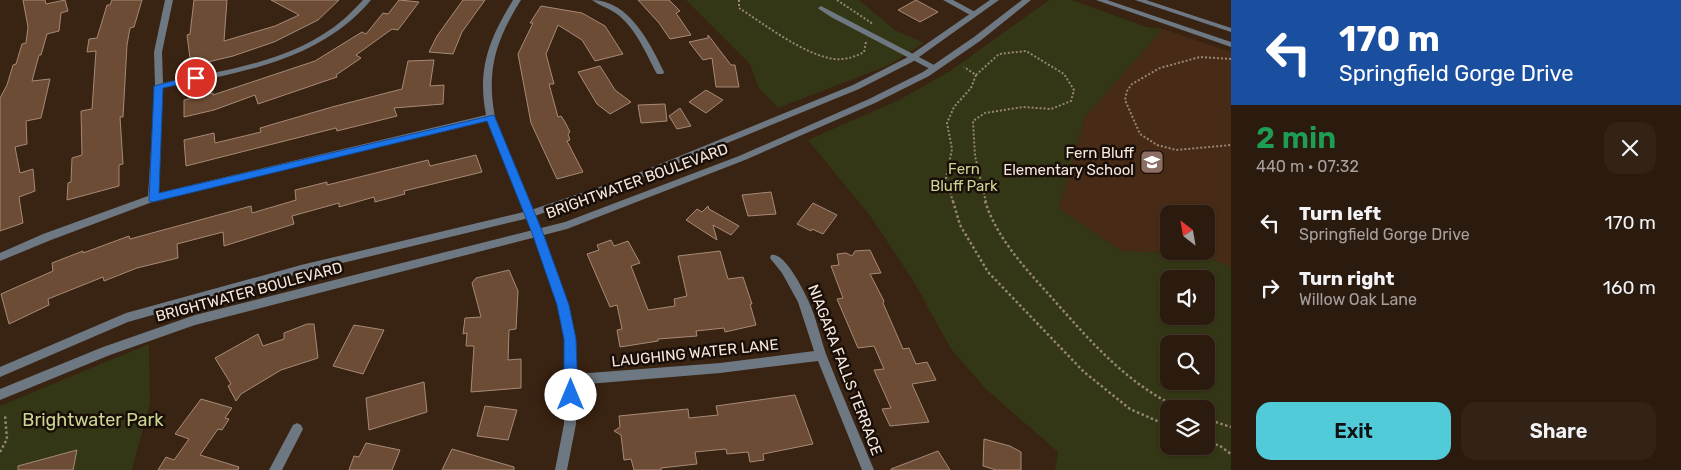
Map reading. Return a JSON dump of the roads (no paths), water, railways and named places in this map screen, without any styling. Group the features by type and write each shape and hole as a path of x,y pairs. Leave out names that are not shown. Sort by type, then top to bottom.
{"street":[{"path":"153,198 159,86 158,52 169,0"},
{"path":"159,86 269,62 294,54 329,36 354,16 367,0"},
{"path":"517,0 499,31 487,66 485,91 491,117 563,305 570,339 572,380 570,424 561,470"},
{"path":"596,0 617,10 632,23 660,72"},
{"path":"947,0 975,14"},
{"name":"BRIGHTWATER BOULEVARD","path":"0,372 126,318 301,269 529,214 629,180 856,87 913,57 995,0"},
{"name":"BRIGHTWATER BOULEVARD","path":"0,395 107,351 195,320 567,225 742,158 840,116 934,68 1026,0"},
{"path":"1100,0 1231,45"},
{"path":"1139,0 1231,30"},
{"path":"0,257 47,237 153,198 491,117"},
{"name":"NIAGARA FALLS TERRACE","path":"775,258 786,270 803,301 821,355 868,470"},
{"name":"LAUGHING WATER LANE","path":"572,380 720,368 821,355"},
{"path":"275,470 297,429"}],"lane":[{"path":"820,8 934,68"}],"place":[{"name":"Fern Bluff Elementary School","path":"1152,162"}],"park label":[{"name":"Fern Bluff Park","path":"964,178"},
{"name":"Brightwater Park","path":"93,420"}]}
